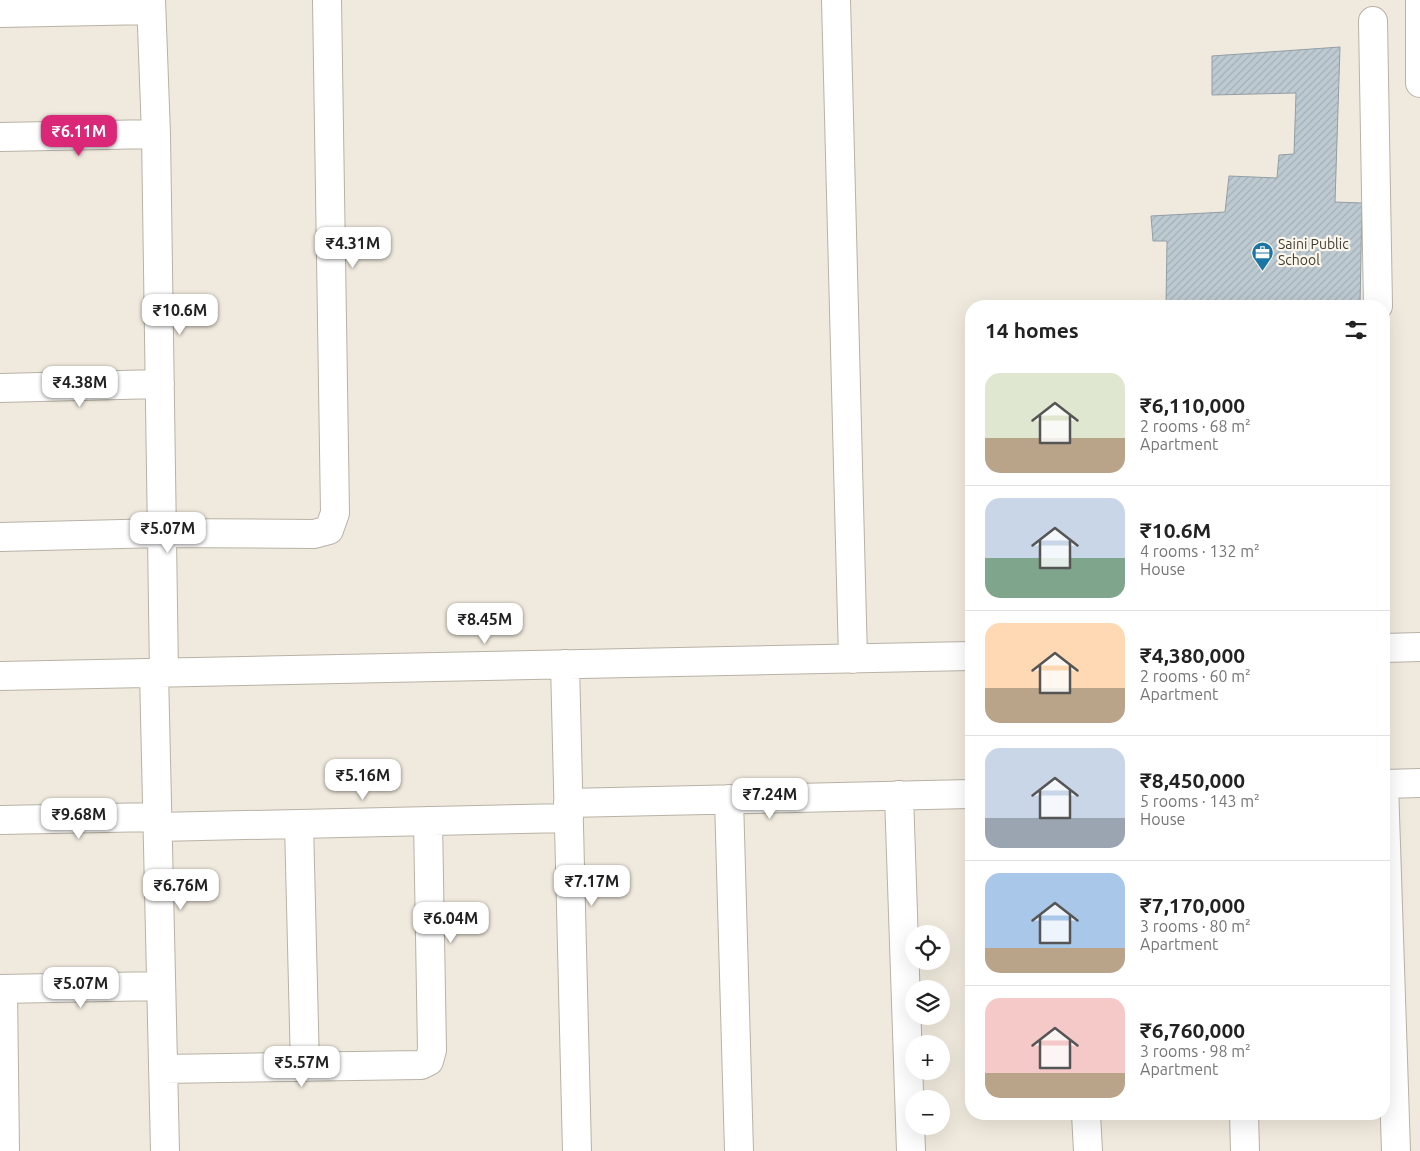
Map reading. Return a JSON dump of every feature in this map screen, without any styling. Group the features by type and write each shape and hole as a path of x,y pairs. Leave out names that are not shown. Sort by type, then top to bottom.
{"street":[{"path":"0,537 162,533 314,534 329,530 335,513 327,0"},
{"path":"836,0 853,658"},
{"path":"1420,0 1420,83"},
{"path":"0,13 51,6 151,5 156,134 162,533 157,822 165,1151"},
{"path":"1372,21 1378,300"},
{"path":"0,137 156,134"},
{"path":"0,388 160,384"},
{"path":"1390,648 1420,647"},
{"path":"0,676 965,656"},
{"path":"565,664 577,1151"},
{"path":"1390,784 1420,784"},
{"path":"0,820 300,824 428,821 729,799 965,794"},
{"path":"899,795 911,1151"},
{"path":"729,799 740,1151"},
{"path":"163,1070 421,1065 429,1061 432,1050 428,821"},
{"path":"300,824 305,1067"},
{"path":"1390,968 1396,1151"},
{"path":"3,1151 2,989 161,986"},
{"path":"1086,1120 1088,1151"},
{"path":"1244,1120 1245,1151"}],"building":[{"path":"1340,47 1335,202 1362,203 1360,300 1166,300 1167,241 1153,241 1151,216 1225,212 1229,176 1277,178 1279,155 1294,154 1296,93 1212,95 1212,56"}],"place":[{"name":"Saini Public School","path":"1262,271"}]}
